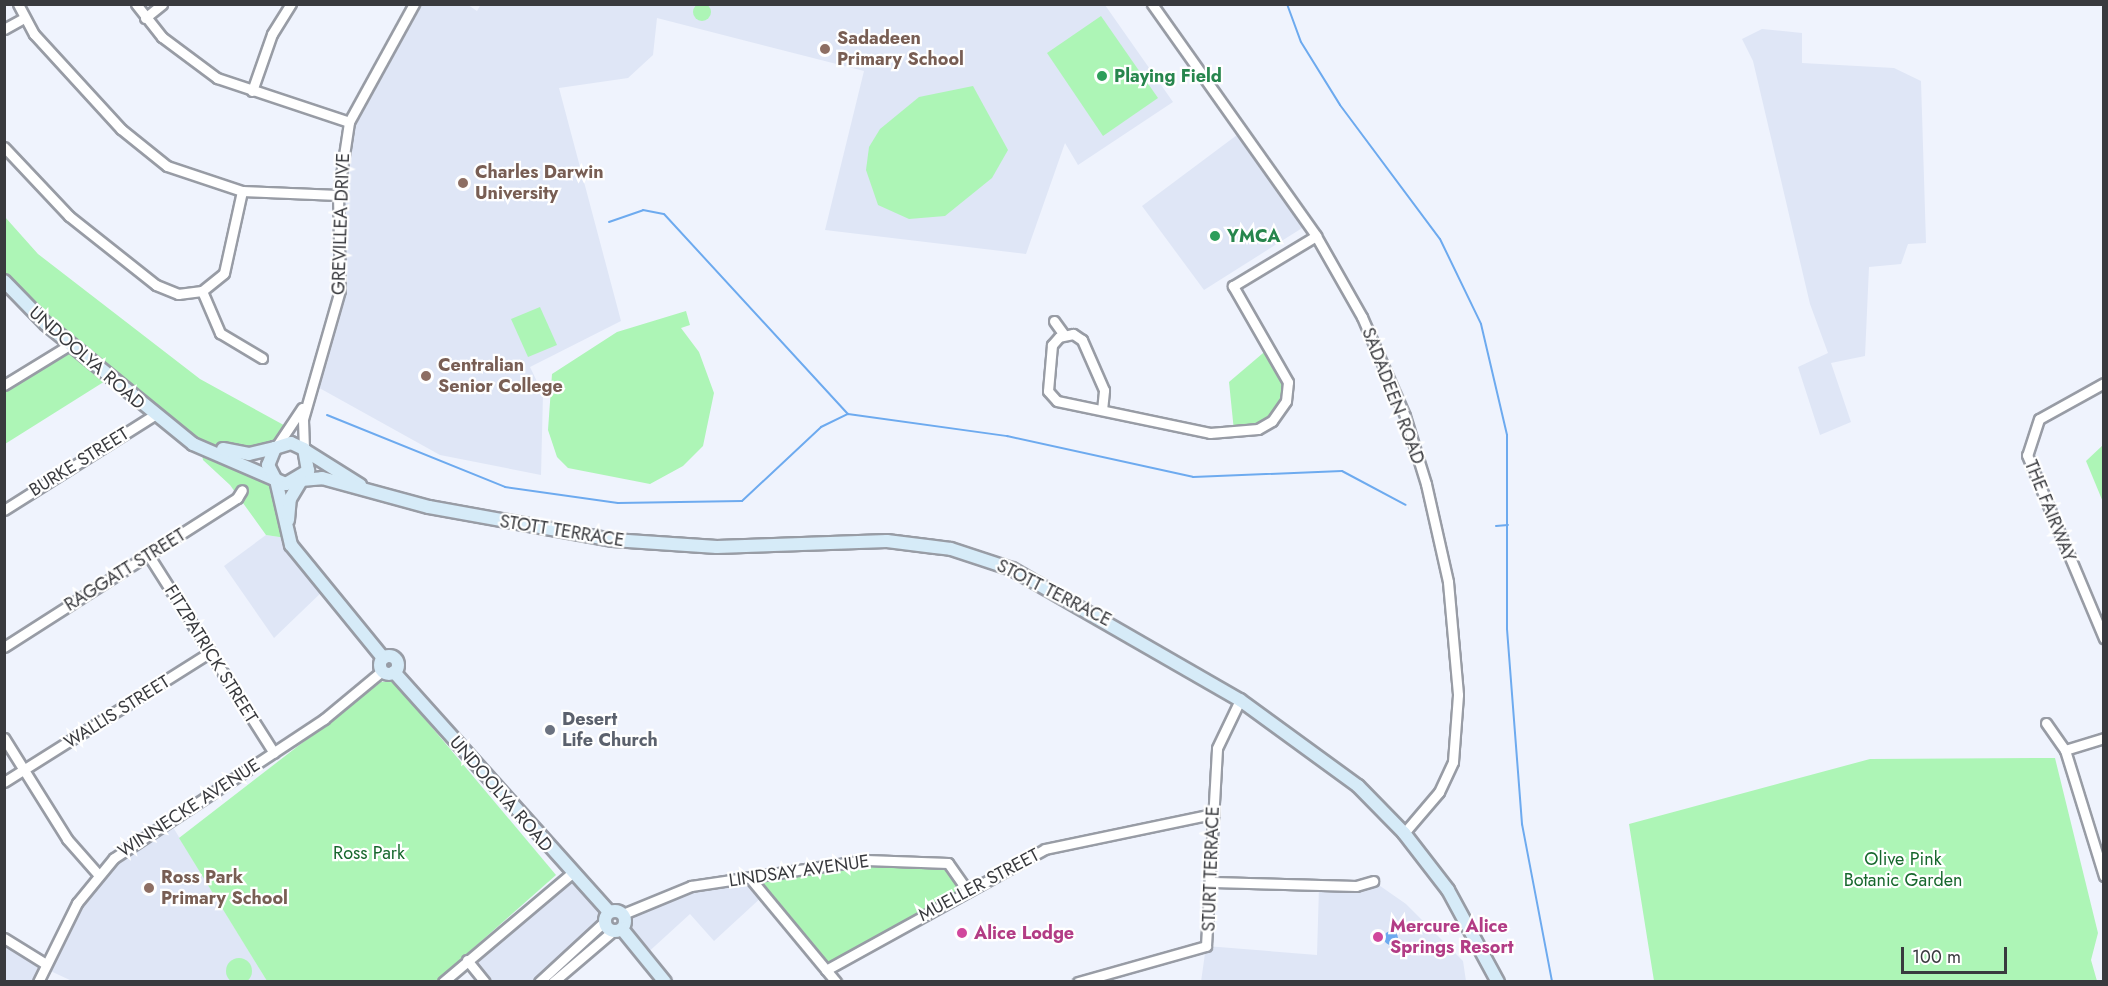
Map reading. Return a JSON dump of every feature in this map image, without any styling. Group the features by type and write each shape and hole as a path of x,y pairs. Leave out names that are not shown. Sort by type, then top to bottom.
{"main road":[{"name":"UNDOOLYA ROAD","path":"4,281 70,345 175,430 275,479 301,480"},
{"name":"UNDOOLYA ROAD","path":"175,430 234,452 261,454 291,443 305,450"},
{"path":"275,447 268,465 275,479 284,531 303,560"},
{"name":"STOTT TERRACE","path":"305,450 332,470 394,498"},
{"path":"303,560 288,512 309,466 305,450"},
{"name":"STOTT TERRACE","path":"301,480 322,478 394,498 643,543 717,547 859,541 951,549 1068,597 1240,699 1350,780 1404,833 1448,890 1498,981"},
{"name":"UNDOOLYA ROAD","path":"303,560 383,658 396,659 388,672 665,981"},
{"path":"612,923 623,914"}],"street":[{"path":"18,4 22,19 150,153 185,175 242,191 338,195"},
{"path":"136,4 145,18 197,66 252,92 349,122"},
{"path":"145,18 162,4"},
{"path":"252,92 272,34 291,4"},
{"name":"GREVILLEA DRIVE","path":"305,450 302,427 340,290 338,195 349,122 414,4"},
{"name":"SADADEEN ROAD","path":"1152,4 1316,236 1362,316 1405,416 1448,582 1458,695 1453,762 1439,792 1404,833"},
{"path":"4,29 22,19"},
{"path":"4,147 69,216 156,285 178,294 202,291 228,266 242,191"},
{"path":"1064,335 1052,345 1048,391 1057,401 1210,434 1258,429 1272,422 1286,401 1288,382 1233,286 1316,236"},
{"path":"202,291 224,337 262,358"},
{"path":"1054,321 1064,335 1082,340 1104,390 1102,410"},
{"path":"4,385 70,345"},
{"name":"THE FAIRWAY","path":"2103,383 2039,419 2027,455 2103,638"},
{"name":"GREVILLEA DRIVE","path":"275,447 314,385"},
{"name":"BURKE STREET","path":"4,510 154,415"},
{"name":"RAGGATT STREET","path":"4,647 149,556 242,490"},
{"name":"FITZPATRICK STREET","path":"149,556 274,753"},
{"name":"WALLIS STREET","path":"4,782 209,653"},
{"name":"WINNECKE AVENUE","path":"38,981 97,873 132,843 274,753 388,672"},
{"name":"STURT TERRACE","path":"1078,981 1202,951 1210,938 1217,748 1240,699"},
{"path":"2046,723 2065,750 2098,836 2103,876"},
{"path":"4,738 66,839 97,873"},
{"path":"2065,750 2103,738"},
{"name":"MUELLER STREET","path":"826,970 967,890 1045,849 1213,814"},
{"name":"LINDSAY AVENUE","path":"623,914 691,886 866,860 929,859 948,863 967,890"},
{"path":"443,981 571,874"},
{"path":"750,878 836,981"},
{"path":"1213,882 1373,882"},
{"path":"538,981 612,923"},
{"path":"553,981 612,923"},
{"path":"4,938 46,963"},
{"path":"466,960 485,981"}],"shaded area":[{"path":"481,4 1105,5 1173,102 1078,165 1065,143 1026,254 825,230 864,71 657,18 653,55 628,78 559,88 621,321 530,367 543,394 541,475 440,455 314,385 337,310 338,195 349,122 414,5 468,5 477,11"},
{"path":"1762,29 1802,33 1802,63 1894,68 1921,81 1926,243 1908,244 1901,264 1869,267 1865,356 1831,363 1851,422 1820,435 1798,367 1828,353 1810,304 1753,61 1742,39"},
{"path":"1241,132 1307,225 1204,290 1142,206"},
{"path":"266,535 286,538 326,588 274,638 224,566"},
{"name":"Ross Park Primary School","path":"168,819 267,981 72,981 44,968 38,981 5,981 4,938 46,963 97,873"},
{"path":"571,874 606,914 602,920 538,981 483,981 467,960"},
{"path":"750,878 764,895 714,941 690,914 644,956 622,925 620,916 671,892"},
{"name":"Mercure Alice Springs Resort","path":"1373,881 1406,904 1463,961 1466,981 1201,982 1206,946 1317,955 1319,886"}],"green space":[{"path":"702,3 708,6 711,12 708,18 702,21 696,18 693,12 696,6"},
{"name":"Playing Field","path":"1101,16 1158,98 1103,136 1047,53"},
{"path":"973,86 1008,150 992,178 945,216 909,219 878,205 866,170 869,147 880,129 919,97"},
{"path":"5,217 38,254 200,379 291,429 282,444 234,454 198,442 110,378 5,444 4,385 70,344 5,281"},
{"path":"540,307 557,345 528,357 511,319"},
{"path":"686,311 690,325 681,328 699,352 714,393 703,446 683,466 650,484 568,468 557,457 548,430 552,374 617,332"},
{"path":"1269,348 1288,391 1272,421 1234,431 1229,382"},
{"path":"2103,445 2103,502 2086,461"},
{"path":"201,449 272,476 286,538 266,535 230,485 203,460"},
{"name":"Ross Park","path":"393,681 556,875 436,981 267,981 179,838 381,682"},
{"name":"Olive Pink Botanic Garden","path":"2055,758 2098,933 2091,960 2097,981 1654,981 1629,824 1870,759"},
{"path":"866,860 948,863 967,890 826,970 750,878"},
{"path":"239,958 248,962 252,971 248,980 239,984 230,980 226,971 230,962"}],"water":[{"path":"1388,931 1394,931 1398,938 1394,945 1388,945 1384,941 1384,935"}],"waterway":[{"path":"1287,4 1301,42 1340,105 1440,239 1481,324 1507,435 1507,629 1522,824 1552,982"},
{"path":"609,222 643,210 664,214 848,414"},
{"path":"327,415 505,487 618,503 742,501 821,427 848,414 1007,436 1193,477 1342,471 1406,505"},
{"path":"1496,526 1508,525"}],"place":[{"name":"Sadadeen Primary School","path":"825,49"},
{"name":"Playing Field","path":"1102,76"},
{"name":"Charles Darwin University","path":"463,183"},
{"name":"YMCA","path":"1215,236"},
{"name":"Centralian Senior College","path":"426,376"},
{"name":"Desert Life Church","path":"550,730"},
{"name":"Ross Park Primary School","path":"149,888"},
{"name":"Alice Lodge","path":"962,933"},
{"name":"Mercure Alice Springs Resort","path":"1378,937"}]}
